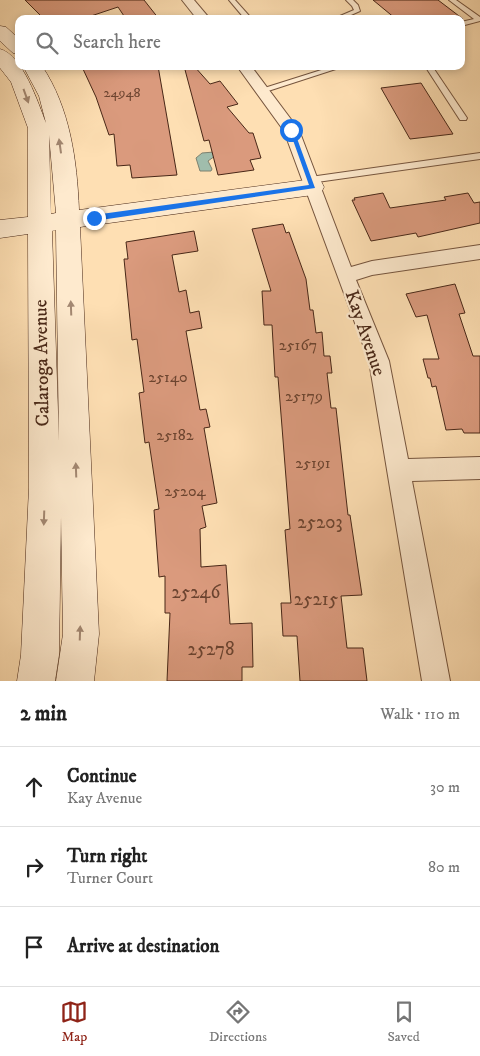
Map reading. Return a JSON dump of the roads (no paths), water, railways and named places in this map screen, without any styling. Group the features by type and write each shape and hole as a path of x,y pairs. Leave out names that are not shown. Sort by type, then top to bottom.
{"street":[{"path":"188,0 201,15"},
{"path":"0,31 15,45"},
{"name":"Calaroga Avenue","path":"0,55 20,81 38,128 54,223 81,634 75,681"},
{"name":"Calaroga Avenue","path":"34,70 51,102 60,140 54,223 40,655 36,681"},
{"name":"Kay Avenue","path":"247,70 291,130 345,276 379,361 436,681"},
{"path":"0,229 54,223 311,183"},
{"path":"345,276 372,268 480,252"},
{"path":"397,470 480,468"}],"lane":[{"path":"232,0 245,15"},
{"path":"346,15 357,11 356,6 349,0"},
{"path":"452,0 479,19"},
{"path":"465,23 479,19"},
{"path":"262,90 329,70"},
{"path":"431,70 463,118"},
{"path":"311,183 480,156"}]}
